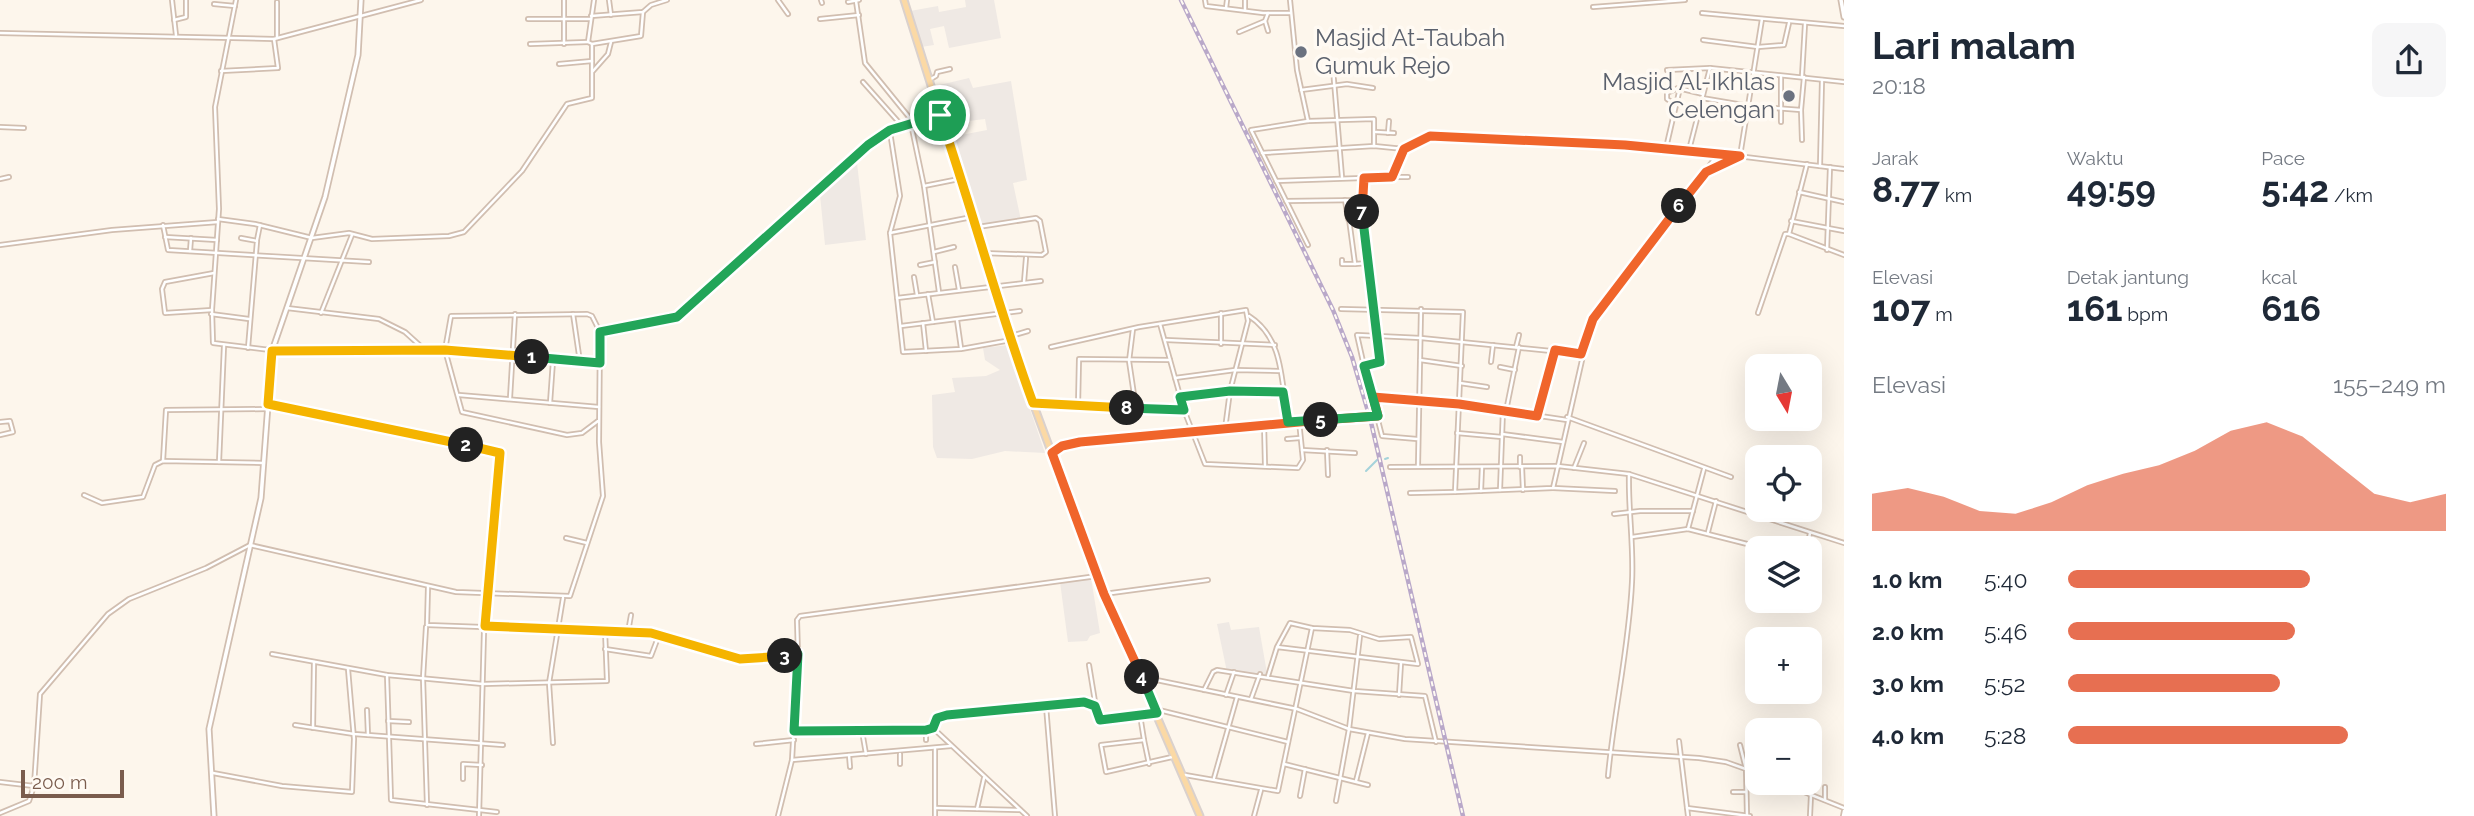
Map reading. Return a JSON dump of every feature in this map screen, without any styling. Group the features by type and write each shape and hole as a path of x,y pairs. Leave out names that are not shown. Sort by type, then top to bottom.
{"main road":[{"path":"904,0 962,178 974,228 1001,315 1104,594 1185,775 1200,816"}],"street":[{"path":"172,0 176,35"},
{"path":"174,20 186,18 186,0"},
{"path":"236,0 215,107 218,240 211,341 224,346 272,351 445,350 600,363"},
{"path":"214,816 210,722 261,498 272,351 312,238 349,96 358,55 362,14 360,0"},
{"path":"0,33 276,38 421,0"},
{"path":"564,0 564,44"},
{"path":"0,245 218,220 260,225 312,238 352,233 372,239 449,236 468,230 522,171 567,105 592,97 593,61 590,43 594,0"},
{"path":"609,0 611,15"},
{"path":"528,19 643,12 651,5 667,0"},
{"path":"778,0 788,14"},
{"path":"848,2 858,0 862,57 868,70 913,123 931,225 939,292"},
{"path":"1205,0 1206,6 1268,13 1290,12"},
{"path":"1214,0 1214,6"},
{"path":"1226,8 1227,0"},
{"path":"1245,0 1245,10"},
{"path":"1290,0 1301,90 1308,121"},
{"path":"1593,8 1685,0"},
{"path":"1841,0 1844,17"},
{"path":"221,71 278,68 277,2"},
{"path":"214,4 234,6"},
{"path":"530,44 611,42 641,35 643,12"},
{"path":"1268,13 1265,20 1268,31"},
{"path":"1702,13 1844,26"},
{"path":"820,19 859,15"},
{"path":"1740,156 1762,19"},
{"path":"1239,32 1265,20"},
{"path":"1703,40 1758,47 1786,44 1789,22"},
{"path":"1802,140 1804,24"},
{"path":"593,71 608,54 611,42"},
{"path":"559,64 593,61"},
{"path":"1689,150 1710,68"},
{"path":"1667,70 1710,68 1844,82"},
{"path":"928,80 936,76 938,71 950,69"},
{"path":"1333,69 1342,178"},
{"path":"1781,75 1781,122"},
{"path":"1820,166 1822,80"},
{"path":"863,82 903,127"},
{"path":"1301,90 1349,84 1373,88"},
{"path":"1676,105 1668,100 1666,94 1670,89 1680,88 1703,93"},
{"path":"1666,148 1680,88"},
{"path":"1702,98 1749,106 1801,110"},
{"path":"600,332 677,317 868,145 890,130 940,115"},
{"path":"1308,245 1252,129 1308,121 1375,119 1371,146"},
{"path":"1388,133 1389,121"},
{"path":"0,127 24,128"},
{"path":"890,130 900,196 890,233 903,352 961,349 1028,331"},
{"path":"1375,132 1394,133"},
{"path":"1262,153 1371,146 1404,149 1434,136 1666,148 1844,169"},
{"path":"1392,177 1404,149"},
{"path":"1553,488 1587,330 1718,154"},
{"path":"1706,172 1740,156"},
{"path":"1789,234 1807,164"},
{"path":"1827,250 1830,167"},
{"path":"0,179 9,177"},
{"path":"1276,181 1408,177"},
{"path":"924,186 962,178"},
{"path":"1364,178 1362,217 1380,363 1364,366"},
{"path":"1799,192 1844,202"},
{"path":"1345,200 1355,264"},
{"path":"1286,201 1362,200"},
{"path":"890,233 972,217"},
{"path":"1349,219 1362,217"},
{"path":"974,228 1037,218 1040,221 1046,253 1027,256 982,253"},
{"path":"1791,221 1844,231"},
{"path":"163,225 167,249 369,262"},
{"path":"248,348 254,254 260,225"},
{"path":"321,313 352,233"},
{"path":"1758,313 1785,234 1844,256"},
{"path":"164,237 218,240"},
{"path":"190,251 191,238"},
{"path":"241,238 257,240"},
{"path":"934,251 954,247"},
{"path":"1024,282 1027,256"},
{"path":"1342,260 1342,264 1367,263"},
{"path":"920,265 935,262"},
{"path":"955,267 959,290"},
{"path":"214,273 165,282 162,286 165,313 211,312 249,320"},
{"path":"914,276 917,295"},
{"path":"897,298 1041,281"},
{"path":"928,294 933,323"},
{"path":"288,309 388,321 426,351"},
{"path":"1051,347 1243,309 1262,327 1275,345 1288,422"},
{"path":"1342,309 1463,312 1464,342 1455,492"},
{"path":"1418,466 1421,309"},
{"path":"901,326 1020,311"},
{"path":"510,398 514,313"},
{"path":"0,813 29,801 34,786 40,694 108,614 129,599 206,568 250,545 428,586 485,595 570,596 603,496 598,421 600,332 593,316 514,313 451,316 445,350 459,395 460,409 466,414 567,435 582,433 598,421"},
{"path":"1221,344 1222,313"},
{"path":"573,314 580,362"},
{"path":"1225,429 1230,391 1249,316"},
{"path":"957,320 961,349"},
{"path":"923,323 926,351"},
{"path":"1160,324 1184,410 1206,465 1298,468 1303,462 1299,421"},
{"path":"1133,329 1129,361 1136,408"},
{"path":"1500,490 1502,435 1515,370 1518,335"},
{"path":"1417,439 1382,436 1356,336 1422,338 1581,354"},
{"path":"1165,340 1242,346 1275,345"},
{"path":"1490,362 1493,345"},
{"path":"219,462 224,346"},
{"path":"1537,416 1555,350"},
{"path":"1078,406 1078,359 1170,360"},
{"path":"550,403 553,360"},
{"path":"1420,360 1462,366"},
{"path":"1500,368 1515,370"},
{"path":"1175,377 1236,370 1280,372"},
{"path":"1460,383 1488,387"},
{"path":"1180,397 1230,391 1283,392"},
{"path":"459,395 599,407"},
{"path":"1373,397 1459,404 1567,418 1731,477"},
{"path":"1033,403 1184,410"},
{"path":"163,461 166,410 223,410 268,406 500,451 485,595 479,814"},
{"path":"1052,453 1074,443 1264,423 1378,416"},
{"path":"0,420 10,421 13,432 0,435"},
{"path":"1264,423 1265,467"},
{"path":"1457,433 1563,442"},
{"path":"1287,439 1300,438"},
{"path":"1574,468 1584,443"},
{"path":"1302,450 1355,453"},
{"path":"1327,450 1328,475"},
{"path":"1520,457 1523,490"},
{"path":"84,495 102,503 143,498 154,467 163,461 264,463"},
{"path":"1481,491 1482,466"},
{"path":"1390,467 1558,466 1629,474 1844,543"},
{"path":"1688,529 1704,468"},
{"path":"1608,776 1633,582 1632,537 1628,513 1629,474"},
{"path":"1410,493 1553,488 1615,491"},
{"path":"1708,534 1716,501"},
{"path":"1614,514 1693,511"},
{"path":"1632,537 1688,529 1745,543"},
{"path":"566,538 588,544"},
{"path":"778,816 792,760 798,654 797,620 800,616 1097,576"},
{"path":"1104,594 1208,580"},
{"path":"428,586 423,678 428,805"},
{"path":"553,743 549,683 563,598"},
{"path":"628,632 631,615"},
{"path":"1268,676 1277,647 1289,623 1312,628 1350,630 1360,636 1379,639 1411,637 1418,664 1308,653 1277,647"},
{"path":"427,625 560,628 659,635 740,659 760,660 798,654"},
{"path":"1185,775 1278,792 1312,628"},
{"path":"272,653 387,675 482,684 607,681 606,630"},
{"path":"605,649 651,656 659,635"},
{"path":"1336,801 1349,729 1360,636"},
{"path":"313,728 314,662"},
{"path":"1399,695 1401,663"},
{"path":"1089,665 1095,706 1100,720 1156,711 1289,743"},
{"path":"213,773 282,786 350,793 355,788 354,734 348,669"},
{"path":"1205,690 1215,670 1260,674 1354,691 1426,697 1436,742"},
{"path":"1226,695 1234,671"},
{"path":"1251,699 1260,674"},
{"path":"387,675 391,800 479,814 497,812"},
{"path":"1142,677 1297,709 1367,733 1436,742 1680,757 1710,760 1745,769"},
{"path":"1214,779 1237,697"},
{"path":"794,731 926,730 933,728 938,717 1084,702 1095,706"},
{"path":"1046,706 1055,816"},
{"path":"367,710 368,735"},
{"path":"1140,715 1149,764"},
{"path":"388,721 409,722"},
{"path":"295,725 354,734 503,745"},
{"path":"933,728 1027,816"},
{"path":"926,730 926,740"},
{"path":"862,731 866,754"},
{"path":"1356,782 1367,733"},
{"path":"756,744 794,740"},
{"path":"1144,740 1109,743 1101,748 1107,773 1175,755"},
{"path":"1679,741 1688,816"},
{"path":"1740,745 1745,765"},
{"path":"792,760 900,753 951,746"},
{"path":"935,749 935,816"},
{"path":"900,753 900,764"},
{"path":"849,755 850,767"},
{"path":"463,779 463,764 482,765"},
{"path":"1284,764 1368,785"},
{"path":"1300,796 1306,769"},
{"path":"977,809 984,778"},
{"path":"0,782 34,786"},
{"path":"1825,787 1825,800"},
{"path":"1254,816 1261,790"},
{"path":"1733,792 1745,792"},
{"path":"1687,808 1748,816 1746,795"},
{"path":"1810,816 1811,795 1844,812"},
{"path":"936,808 1021,810"},
{"path":"969,809 969,816"},
{"path":"997,810 997,816"}],"shaded area":[{"path":"965,0 994,0 1001,38 949,48 944,26 930,29 934,45 921,47 910,11 938,6 939,12 966,7"},
{"path":"969,78 973,88 1011,81 1027,180 1013,183 1021,220 974,225 951,137 987,130 985,119 943,124 931,87"},
{"path":"857,163 866,240 825,245 820,195"},
{"path":"1008,345 1045,453 1005,451 972,459 937,458 933,447 932,395 955,392 952,378 986,376 1000,370 985,360 983,348"},
{"path":"1091,578 1100,633 1090,636 1087,641 1068,642 1060,582"},
{"path":"1229,622 1231,630 1259,627 1268,679 1227,672 1217,624"}],"waterway":[{"path":"1366,471 1377,460"}],"railway":[{"path":"1181,0 1333,310 1352,357 1370,418 1463,816"}],"place":[{"name":"Masjid At-Taubah Gumuk Rejo","path":"1301,52"},
{"name":"Masjid Al-Ikhlas Celengan","path":"1789,96"}],"route":[{"path":"940,115 890,130 868,145 708,286 677,317 600,332 600,363 445,350 294,353 272,351 268,404 500,451 485,595 485,626 651,633 747,660 798,654 794,731 903,728 926,730 933,728 938,717 947,715 1084,702 1095,706 1098,720 1157,713 1092,564 1052,453 1067,444 1144,435 1264,423 1288,422 1299,421 1373,418 1378,416 1373,397 1459,404 1537,416 1555,350 1581,354 1593,319 1706,172 1740,156 1625,145 1434,136 1404,149 1392,177 1364,178 1362,217 1380,362 1364,366 1378,416 1370,418 1299,421 1293,422 1288,422 1283,392 1230,391 1180,397 1184,410 1033,403 991,285 962,178 940,115"}]}
